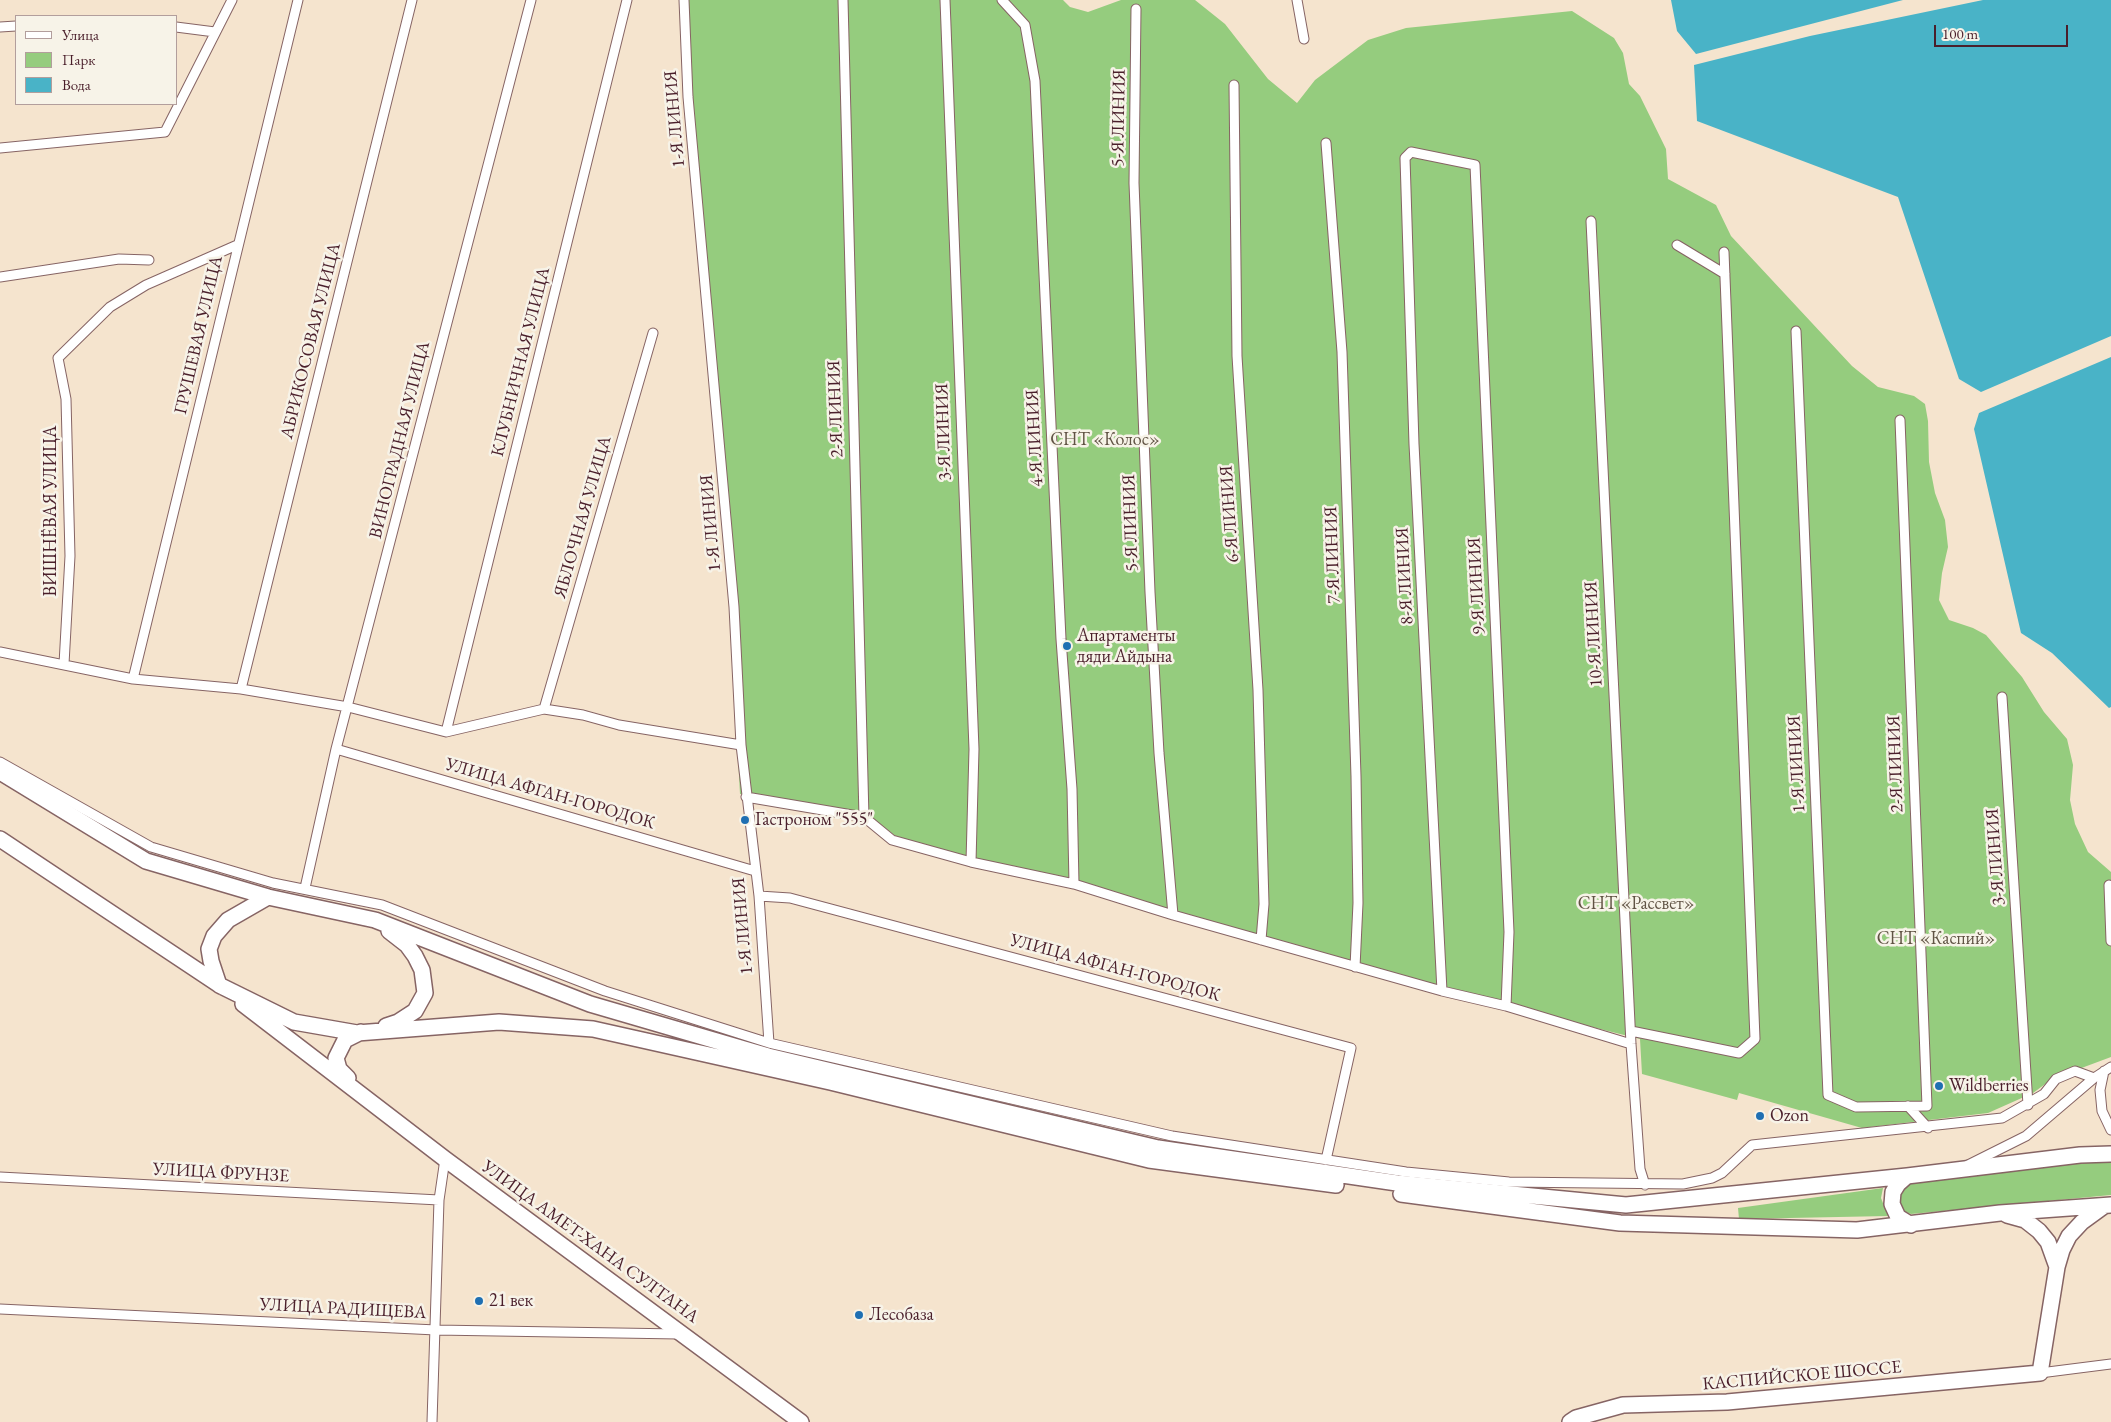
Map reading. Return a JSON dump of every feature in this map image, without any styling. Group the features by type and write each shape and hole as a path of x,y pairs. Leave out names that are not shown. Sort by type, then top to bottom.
{"main road":[{"path":"0,772 146,861 268,897 375,920 599,1007 768,1056 1158,1148 1397,1184 1626,1205 1907,1176 2080,1155 2111,1154"},
{"path":"0,839 219,985 359,1091"},
{"path":"268,897 228,920 214,936 210,949 219,985 294,1022 357,1033 499,1022 593,1029 830,1082 1149,1160 1620,1223 1857,1230 2000,1213 2108,1205"},
{"path":"359,1091 339,1069 336,1058 345,1040 357,1033 398,1022 415,1011 425,993 422,970 415,956 406,945 375,920"},
{"name":"УЛИЦА АМЕТ-ХАНА СУЛТАНА","path":"359,1091 445,1159 801,1422"},
{"path":"1907,1176 1898,1184 1893,1192 1892,1204 1898,1217 1911,1225"},
{"path":"2040,1373 2057,1267 2069,1236 2082,1222 2108,1205"},
{"path":"2000,1213 2025,1220 2039,1231 2048,1242 2057,1267"},
{"name":"КАСПИЙСКОЕ ШОССЕ","path":"1570,1422 1576,1418 1624,1405 1727,1402 2040,1373"}],"street":[{"path":"0,148 165,132 232,0"},
{"name":"ГРУШЕВАЯ УЛИЦА","path":"133,679 298,0"},
{"name":"АБРИКОСОВАЯ УЛИЦА","path":"241,689 412,0"},
{"name":"ВИНОГРАДНАЯ УЛИЦА","path":"305,888 336,749 531,0"},
{"name":"КЛУБНИЧНАЯ УЛИЦА","path":"446,732 627,0"},
{"name":"1-Я ЛИНИЯ","path":"684,0 688,97 734,607 741,745 754,871 759,896 769,1043"},
{"name":"2-Я ЛИНИЯ","path":"843,0 864,816"},
{"name":"3-Я ЛИНИЯ","path":"945,0 974,749 971,862"},
{"name":"4-Я ЛИНИЯ","path":"1002,0 1025,25 1035,81 1061,640 1072,789 1074,884"},
{"path":"1297,0 1304,39"},
{"name":"5-Я ЛИНИЯ","path":"1136,9 1134,183 1159,753 1173,915"},
{"path":"0,27 15,26"},
{"path":"178,28 215,32"},
{"name":"6-Я ЛИНИЯ","path":"1234,85 1237,356 1258,690 1264,904 1261,940"},
{"name":"7-Я ЛИНИЯ","path":"1326,144 1343,362 1356,776 1358,903 1355,967"},
{"name":"9-Я ЛИНИЯ","path":"1405,158 1408,153 1414,152 1475,165 1509,932 1506,1006"},
{"name":"8-Я ЛИНИЯ","path":"1405,158 1414,444 1442,991"},
{"name":"10-Я ЛИНИЯ","path":"1591,221 1631,1044 1640,1168 1645,1185"},
{"name":"ВИШНЁВАЯ УЛИЦА","path":"64,664 70,556 66,399 58,358 110,307 146,285 237,245"},
{"path":"1678,245 1725,274"},
{"path":"1631,1032 1739,1053 1754,1039 1724,252"},
{"path":"0,277 119,258 149,260"},
{"name":"1-Я ЛИНИЯ","path":"1796,331 1828,1095 1856,1107 1927,1106"},
{"name":"ЯБЛОЧНАЯ УЛИЦА","path":"544,709 653,333"},
{"name":"2-Я ЛИНИЯ","path":"1900,420 1927,1106"},
{"path":"0,652 133,679 241,689 348,707 446,732 544,709 583,715 619,725 741,745"},
{"name":"3-Я ЛИНИЯ","path":"2002,697 2028,1104"},
{"name":"УЛИЦА АФГАН-ГОРОДОК","path":"336,749 754,871"},
{"path":"0,762 151,847 273,883 382,905 606,991 769,1043 1172,1136 1326,1160 1406,1172 1509,1182 1683,1184 1712,1178 1722,1173 1752,1145 1928,1128 2002,1118 2044,1094 2056,1079 2075,1071 2094,1078"},
{"path":"746,797 864,816 892,840 971,862 1074,884 1173,915 1442,991 1506,1006 1631,1044"},
{"path":"2109,885 2111,941"},
{"name":"УЛИЦА АФГАН-ГОРОДОК","path":"759,896 790,898 1351,1048 1326,1160"},
{"path":"1958,1170 2026,1136 2094,1078 2108,1069"},
{"path":"2108,1069 2100,1090 2102,1111 2111,1130"},
{"path":"1908,1106 1928,1128"},
{"path":"432,1422 439,1200 445,1159"},
{"name":"УЛИЦА ФРУНЗЕ","path":"0,1178 439,1200"},
{"name":"УЛИЦА РАДИЩЕВА","path":"0,1309 436,1330 684,1334"},
{"path":"2040,1373 2111,1364"}],"green space":[{"name":"СНТ «Колос»","path":"682,0 1063,0 1070,7 1088,12 1121,0 1195,0 1225,24 1268,79 1297,103 1315,80 1368,40 1406,28 1572,11 1614,38 1623,53 1629,84 1640,96 1666,149 1668,179 1716,205 1731,236 1852,366 1878,387 1914,396 1925,404 1928,421 1929,462 1935,493 1945,520 1948,547 1942,573 1939,600 1949,620 1973,628 1986,635 2022,677 2044,712 2067,739 2073,765 2070,800 2075,824 2088,852 2111,872 2111,1057 2052,1079 2033,1093 1988,1113 1862,1128 1739,1093 1737,1100 1642,1074 1640,1039 1516,1008 1511,1003 1342,961 1065,879 921,846 898,838 870,816 781,799 740,794 731,628"},
{"path":"2111,1161 2111,1195 1911,1214 1901,1210 1897,1203 1899,1188 1906,1182 2034,1167"},
{"path":"1883,1188 1881,1198 1888,1216 1739,1219 1738,1208"}],"water":[{"path":"1671,0 1903,0 1696,54 1677,31"},
{"path":"1983,0 2111,0 2111,336 1981,392 1959,379 1898,197 1697,121 1694,65 1810,36"},
{"path":"2111,357 2111,707 2109,708 2052,653 2021,633 1974,429 1979,413"}],"place":[{"name":"Апартаменты дяди Айдына","path":"1067,646"},
{"name":"Гастроном \"555\"","path":"745,820"},
{"name":"Wildberries","path":"1939,1086"},
{"name":"Ozon","path":"1760,1116"},
{"name":"21 век","path":"479,1301"},
{"name":"Лесобаза","path":"859,1315"}],"park label":[{"name":"СНТ «Рассвет»","path":"1636,904"},
{"name":"СНТ «Каспий»","path":"1936,939"}]}
